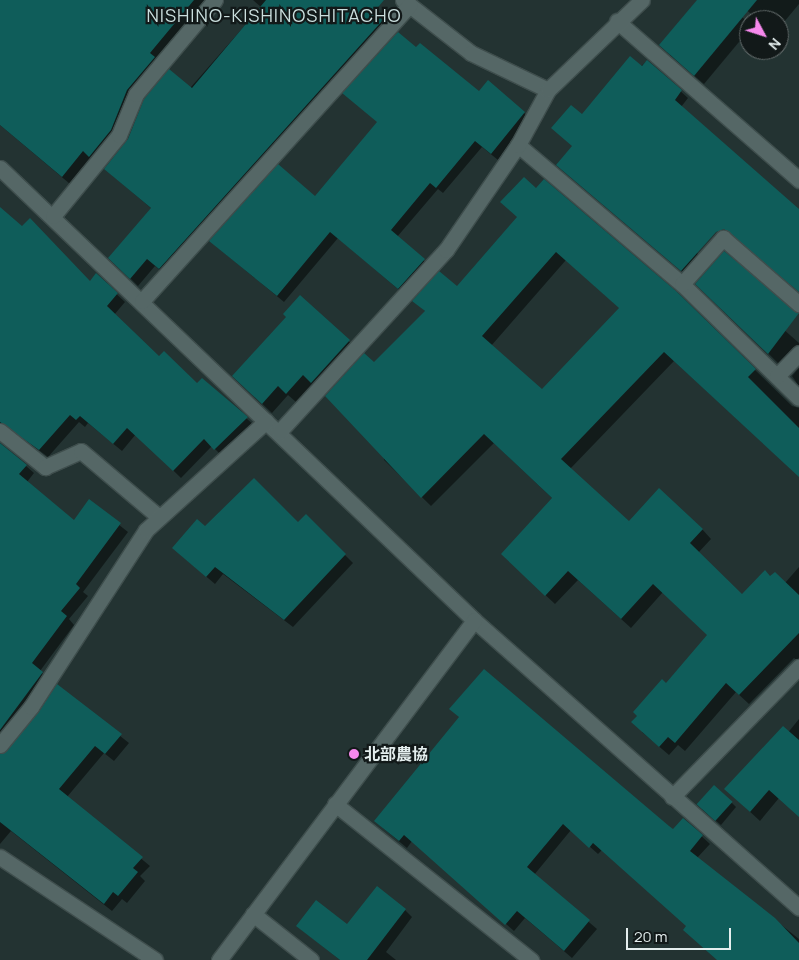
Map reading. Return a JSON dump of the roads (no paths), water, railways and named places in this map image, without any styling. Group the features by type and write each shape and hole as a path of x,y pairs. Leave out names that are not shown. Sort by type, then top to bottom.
{"street":[{"path":"53,216 119,135 136,94 214,0"},
{"path":"279,432 446,250 518,146 548,90 642,0"},
{"path":"142,301 406,2 471,53 548,90"},
{"path":"618,21 799,180"},
{"path":"518,146 682,284 799,398"},
{"path":"0,168 53,216 474,620 799,908"},
{"path":"682,284 723,238 799,304"},
{"path":"777,376 799,353"},
{"path":"0,744 31,707 158,516 266,420"},
{"path":"0,431 46,467 81,451 158,516"},
{"path":"218,960 474,620"},
{"path":"672,797 799,667"},
{"path":"335,804 531,960"},
{"path":"0,857 155,960"},
{"path":"253,914 311,960"}],"place":[{"name":"北部農協","path":"354,754"}],"district":[{"name":"NISHINO-KISHINOSHITACHO","path":"274,15"}]}
